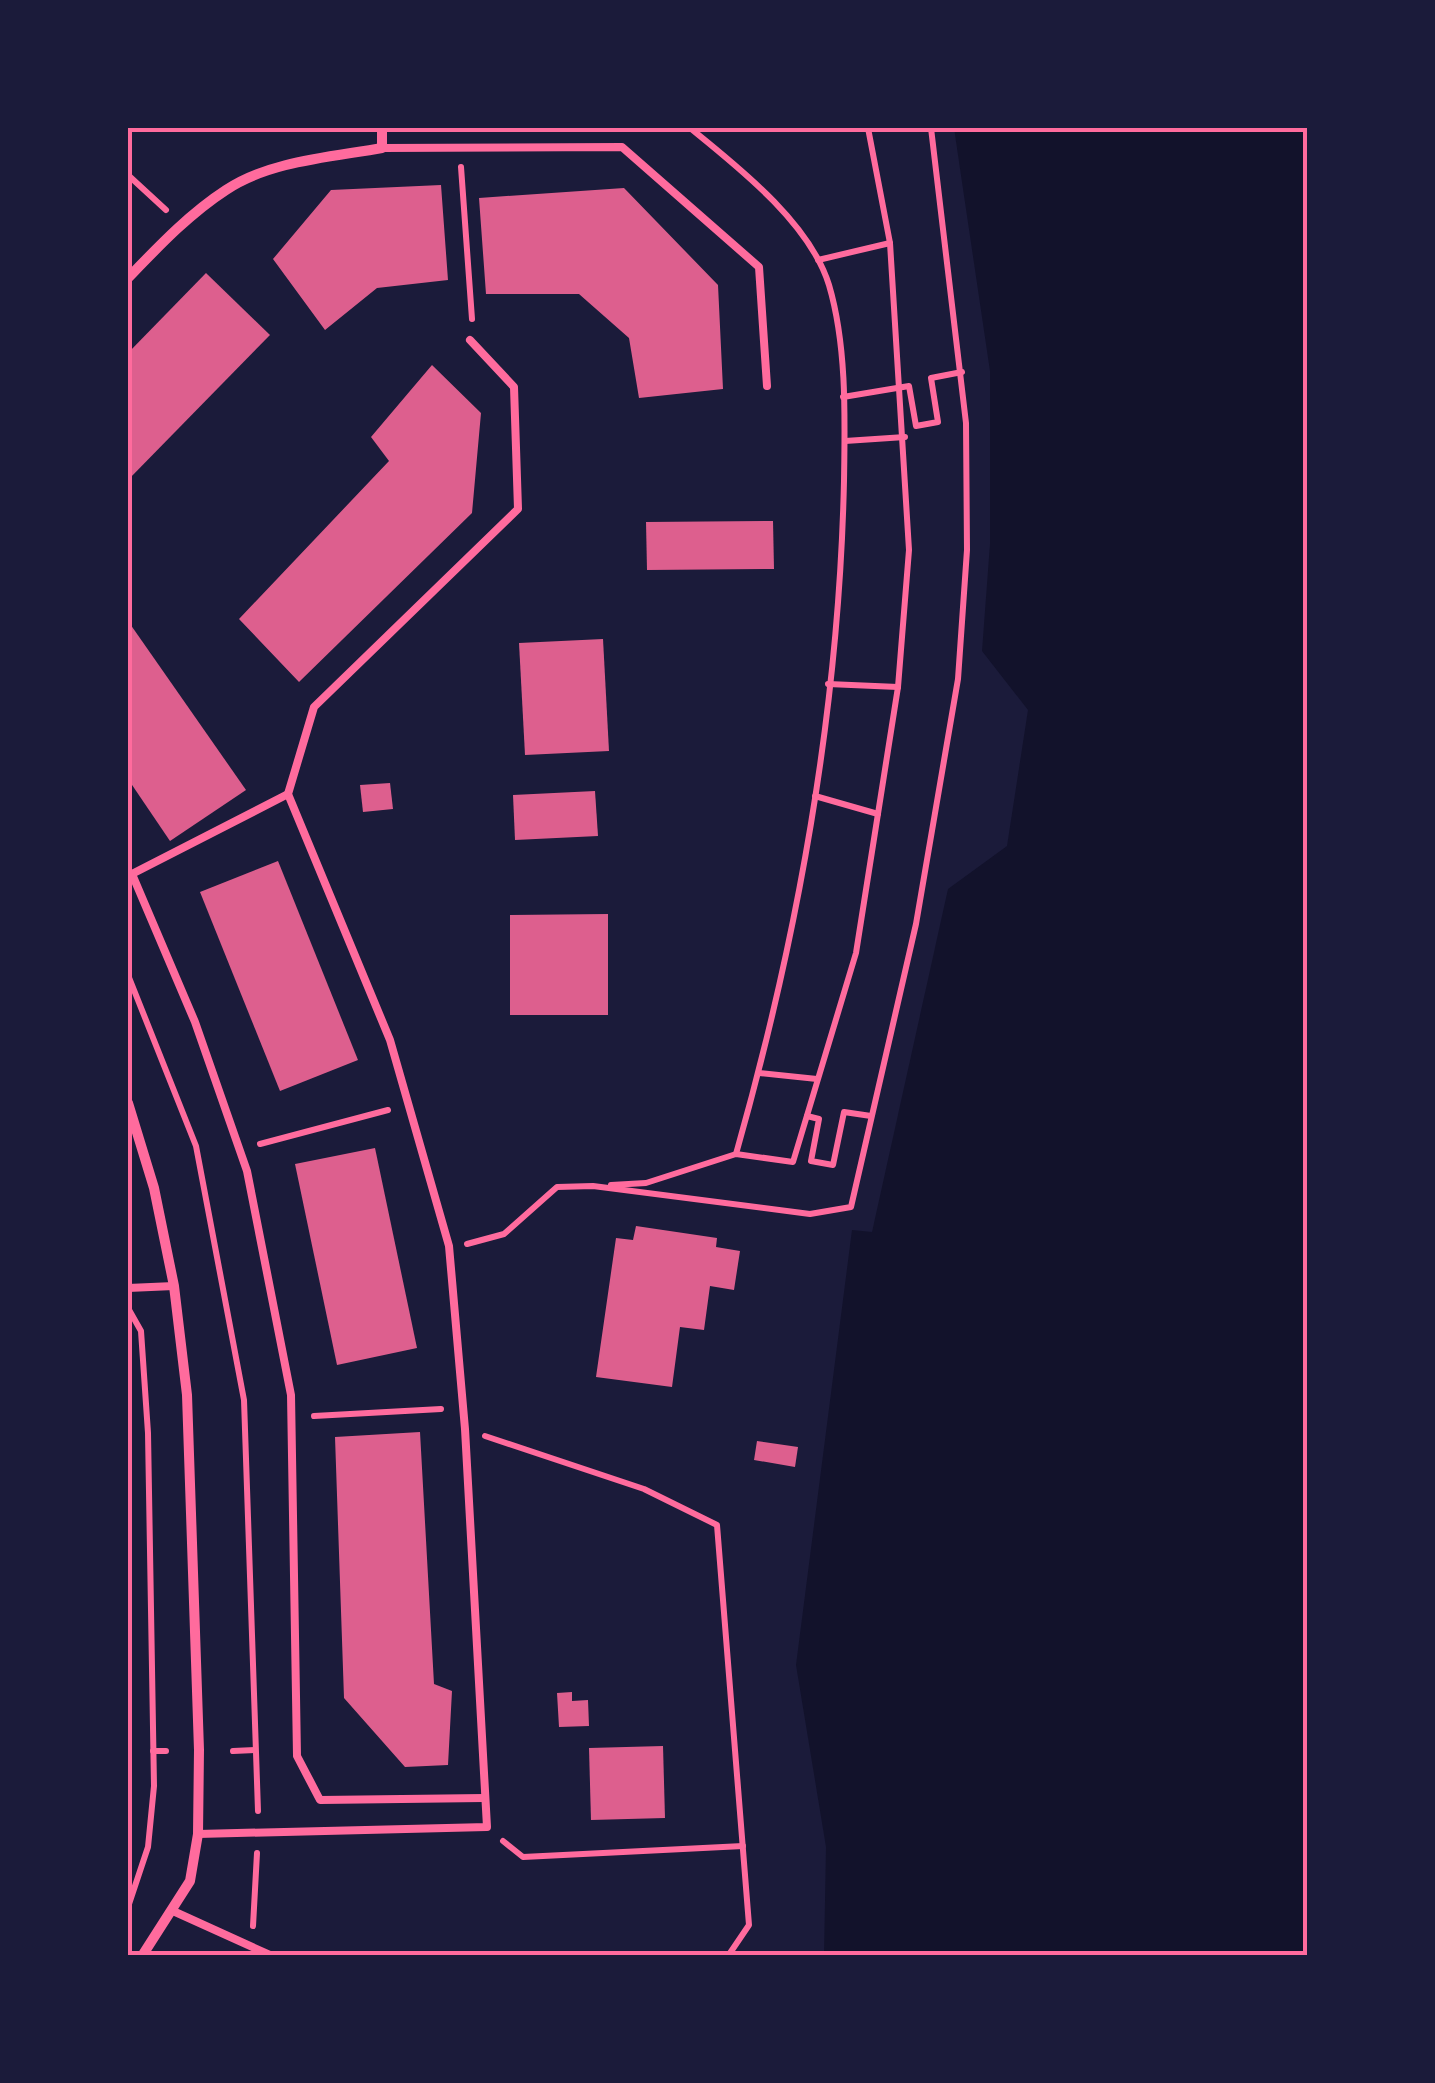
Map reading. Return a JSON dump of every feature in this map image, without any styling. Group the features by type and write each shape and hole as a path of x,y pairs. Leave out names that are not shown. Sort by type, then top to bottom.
{"street":[{"path":"128,278 180,226 228,188 277,169 382,148 382,128"},
{"path":"128,1103 154,1188 174,1286 192,1492 198,1834 190,1880 142,1956"}],"lane":[{"path":"382,148 622,147 760,266 767,386"},
{"path":"198,1834 487,1827 465,1429 450,1246 390,1040 288,794 314,707 518,508 514,387 470,340"},
{"path":"288,794 130,875 194,1022 240,1150 292,1417 297,1756 320,1800 484,1798"},
{"path":"128,1288 174,1286"},
{"path":"173,1911 252,1943 272,1956"}],"path":[{"path":"690,128 762,188 818,260 834,314 845,440 842,560 815,796 788,955 736,1154"},
{"path":"450,1246 504,1234 557,1186 646,1182 736,1154 794,1162 856,954 898,687 909,550 890,243 868,128"},
{"path":"593,1186 810,1214 851,1207 916,924 958,679 967,550 962,372 931,128"},
{"path":"459,149 473,312 470,340"},
{"path":"128,175 180,226"},
{"path":"818,260 890,243"},
{"path":"843,397 909,386 916,426 938,422 931,378 962,372"},
{"path":"845,440 904,437"},
{"path":"828,684 898,687"},
{"path":"815,796 878,814"},
{"path":"128,975 196,1146 244,1400 258,1832 252,1943"},
{"path":"759,1073 817,1079"},
{"path":"240,1150 408,1105"},
{"path":"807,1116 819,1118 811,1161 834,1166 844,1112 871,1116"},
{"path":"128,1307 142,1331 148,1432 153,1751 148,1847 128,1907"},
{"path":"292,1417 463,1408"},
{"path":"465,1429 644,1489 717,1525 749,1925 728,1956"},
{"path":"233,1750 255,1750"},
{"path":"153,1751 166,1751"},
{"path":"487,1827 523,1857 743,1846"}],"shaded area":[{"path":"954,128 1307,128 1307,1955 824,1955 826,1847 796,1665 852,1230 872,1232 948,889 1007,846 1028,710 982,651 990,544 990,371"}],"building":[{"path":"441,185 448,280 377,288 325,330 273,259 331,190"},
{"path":"624,188 718,285 723,389 639,398 629,338 579,294 486,294 479,198"},
{"path":"206,273 270,335 128,480 128,353"},
{"path":"432,365 481,413 472,513 299,682 239,619 389,461 371,437"},
{"path":"773,521 774,569 647,570 646,522"},
{"path":"128,621 246,790 170,841 128,779"},
{"path":"603,639 609,751 525,755 519,643"},
{"path":"390,783 393,809 363,812 360,785"},
{"path":"595,791 598,836 515,840 513,795"},
{"path":"278,861 358,1060 280,1091 200,892"},
{"path":"608,914 608,1015 510,1015 510,915"},
{"path":"375,1148 417,1348 337,1365 295,1164"},
{"path":"636,1226 717,1238 716,1247 740,1251 734,1290 710,1286 704,1330 680,1327 672,1387 596,1377 616,1238 633,1240"},
{"path":"420,1432 434,1684 452,1691 448,1765 405,1767 344,1698 335,1437"},
{"path":"757,1441 798,1447 795,1467 754,1460"},
{"path":"572,1692 572,1701 588,1700 589,1726 559,1727 557,1693"},
{"path":"663,1746 665,1818 591,1820 589,1748"}]}
